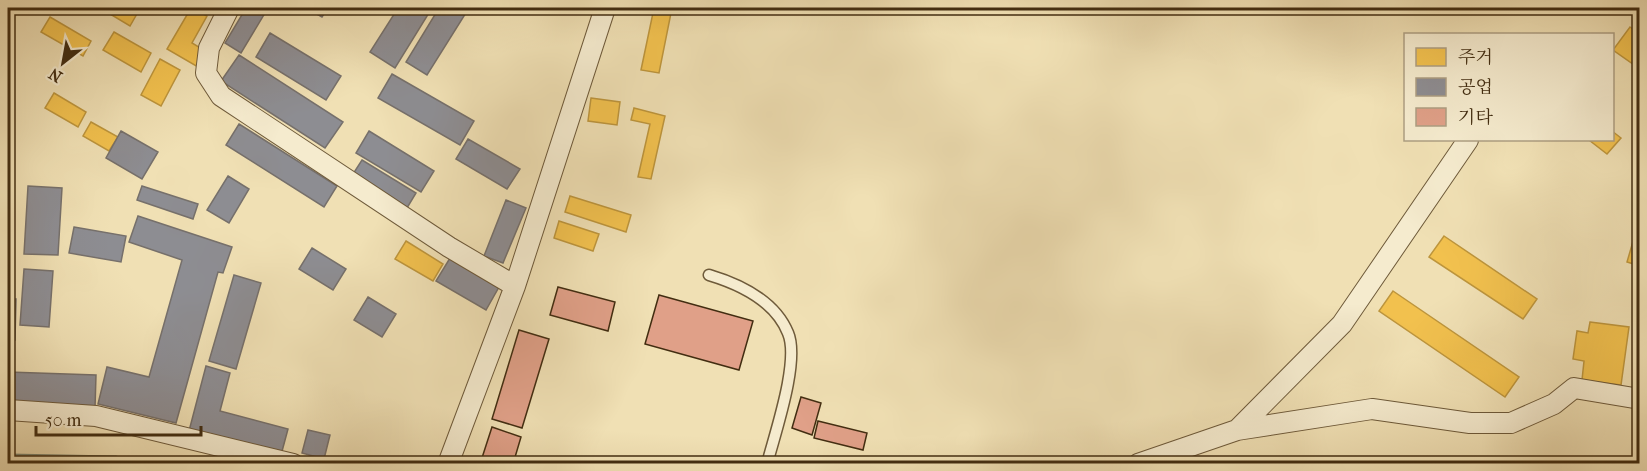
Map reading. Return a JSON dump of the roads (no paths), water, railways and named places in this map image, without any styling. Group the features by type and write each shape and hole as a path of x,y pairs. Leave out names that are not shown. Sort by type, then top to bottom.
{"street":[{"path":"229,8 209,48 206,73 221,96 449,247 515,286"},
{"path":"448,464 515,286 605,8"},
{"path":"1237,430 1342,324 1467,141"},
{"path":"1138,464 1237,430 1372,409 1470,423 1511,423 1554,404 1574,388 1640,399"},
{"path":"8,410 96,416 291,463"}],"lane":[{"path":"709,275 738,284 766,303 788,333 791,366 767,464"}],"waterway":[{"path":"8,457 116,459 132,464"}]}
